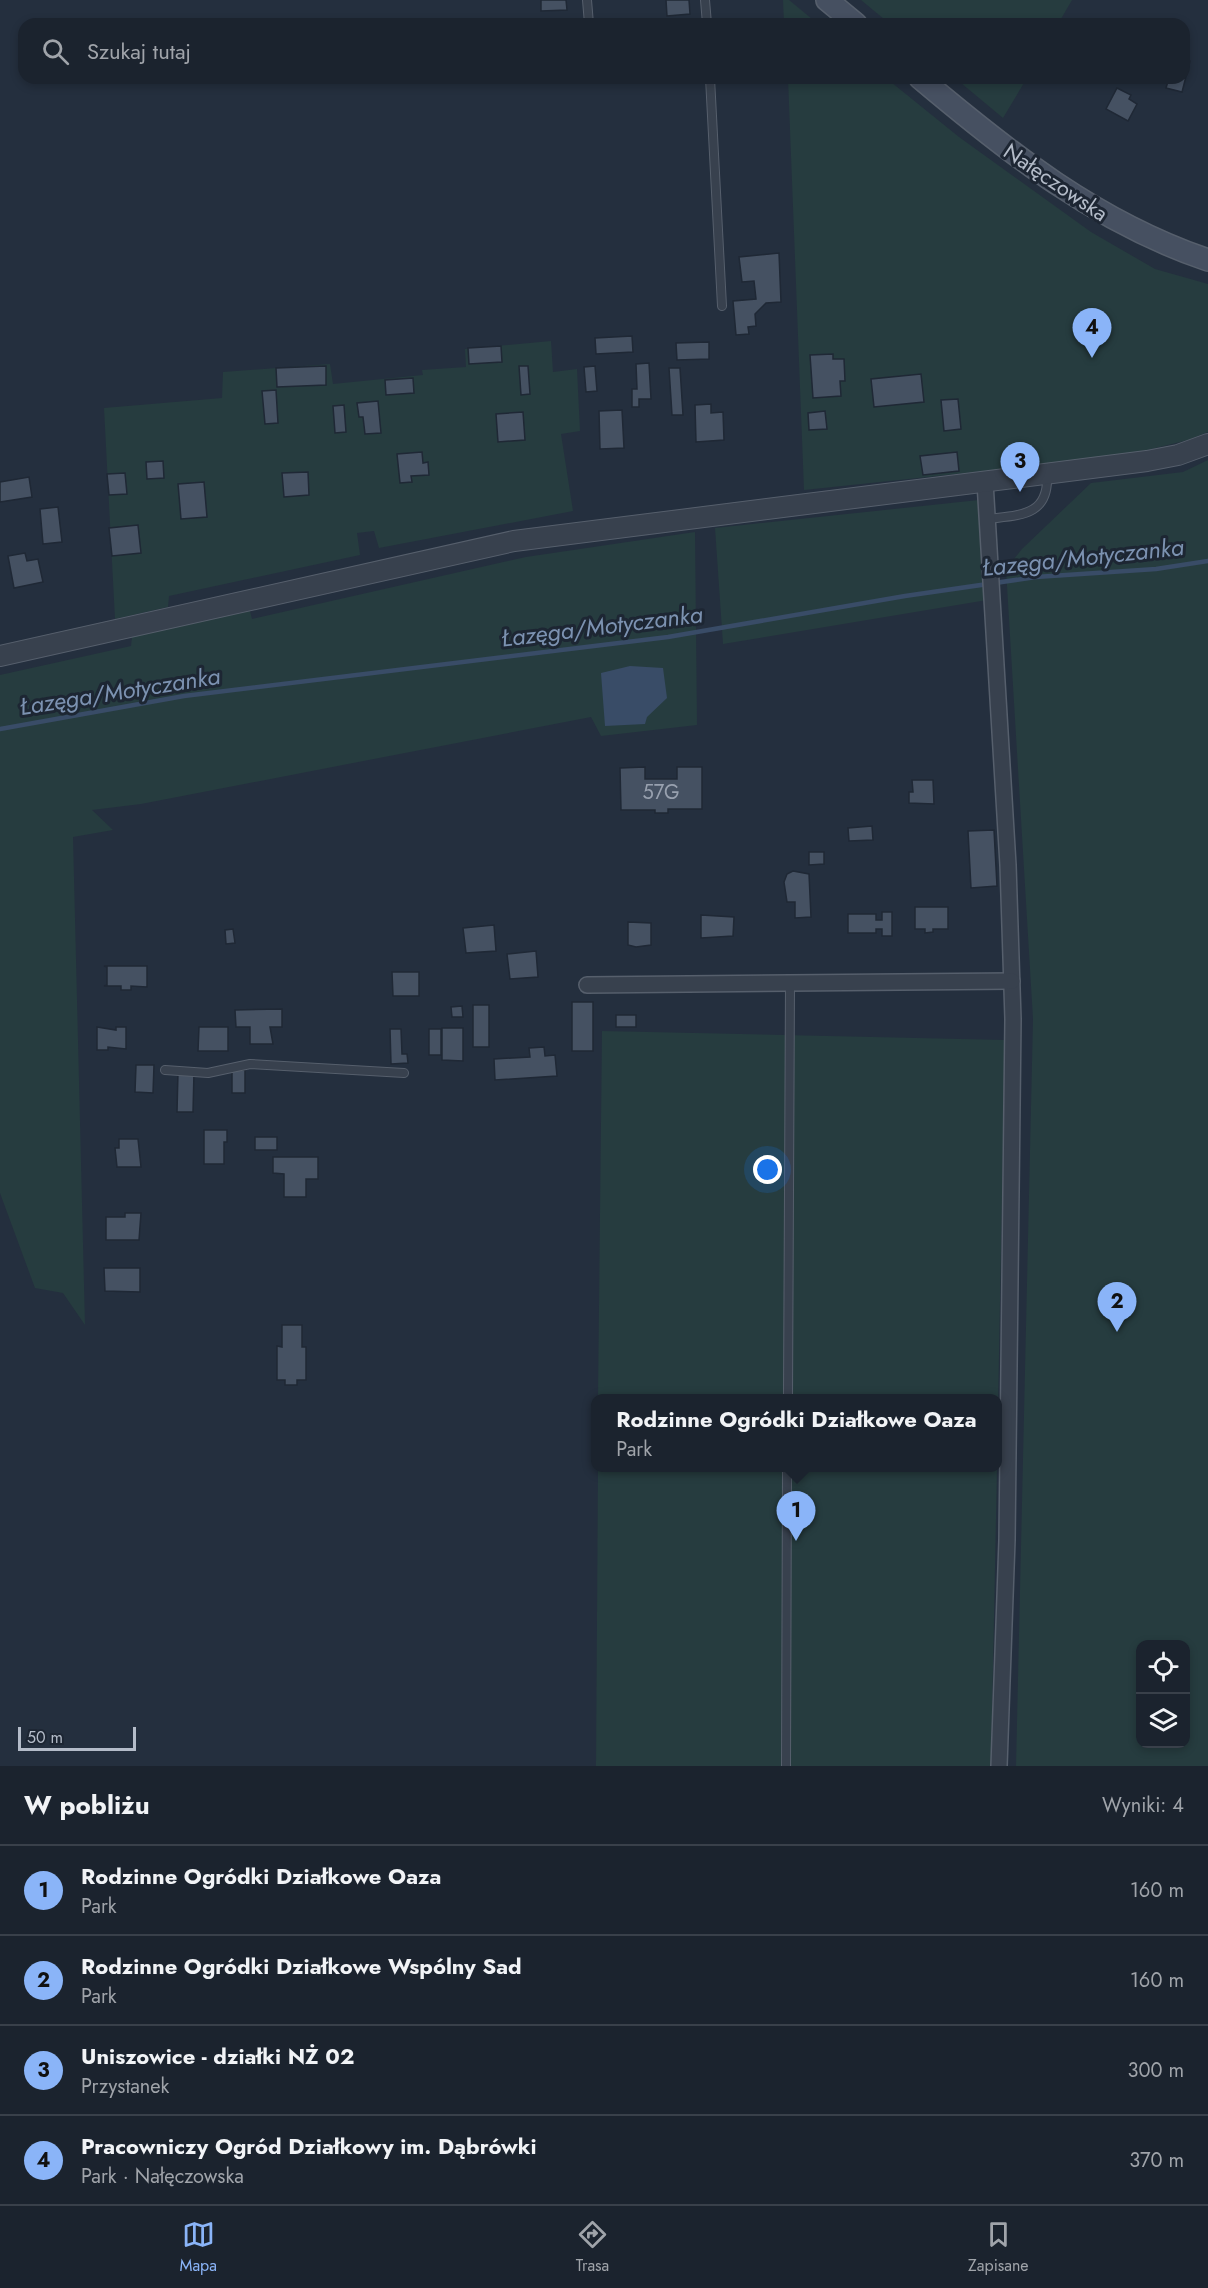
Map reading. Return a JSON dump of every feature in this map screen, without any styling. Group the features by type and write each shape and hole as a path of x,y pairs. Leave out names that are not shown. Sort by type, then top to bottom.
{"main road":[{"path":"827,0 849,18"},
{"name":"Nałęczowska","path":"927,84 992,138 1066,192 1136,232 1208,260"}],"street":[{"path":"0,656 514,541 1047,475 1166,458 1208,444"},
{"path":"985,482 1012,981 1013,1069 1007,1540 999,1766"},
{"path":"587,985 1012,981"}],"lane":[{"path":"587,0 588,18"},
{"path":"705,0 706,18"},
{"path":"710,84 722,306"},
{"path":"988,519 1021,515 1036,507 1048,488 1047,475"},
{"path":"788,1394 790,983"},
{"path":"165,1070 208,1073 250,1064 404,1073"},
{"path":"786,1766 787,1472"}],"green space":[{"path":"783,0 789,0 811,18 784,18"},
{"path":"861,0 1072,0 1062,18 883,18"},
{"path":"788,84 893,84 959,137 1091,232 1155,269 1208,284 1208,432 1188,440 1119,457 804,490"},
{"path":"962,84 1023,84 1003,118"},
{"path":"551,341 553,372 577,369 580,431 561,434 573,511 379,548 374,531 357,533 360,555 169,596 168,607 115,619 104,408 222,398 223,372 330,364 333,384 423,375 422,370 466,367 465,349"},
{"path":"1208,460 1208,1766 1016,1766 1033,1019 1006,569 1022,549 1091,483 1183,472"},
{"path":"979,500 987,600 723,644 715,528"},
{"path":"695,532 697,725 601,736 591,717 141,804 92,810 113,830 73,837 85,1325 63,1293 35,1288 0,1193 0,675 131,646 132,637 250,611 252,619 526,557"},
{"path":"602,1031 1005,1040 998,1394 598,1394"},
{"path":"598,1472 997,1472 991,1766 596,1766"}],"water":[{"path":"630,666 663,668 667,698 647,717 645,724 605,726 601,673"}],"building":[{"path":"541,0 566,0 567,10 541,11"},
{"path":"666,0 689,0 690,14 667,16"},
{"path":"1167,84 1184,84 1182,92 1166,88"},
{"path":"1117,88 1131,95 1129,99 1137,104 1128,121 1106,109"},
{"path":"779,253 781,302 766,303 755,314 756,326 748,327 749,334 736,335 733,301 756,299 754,281 742,282 739,257"},
{"path":"632,336 633,352 596,354 595,338"},
{"path":"709,342 709,359 677,360 676,343"},
{"path":"501,346 502,362 469,364 468,348"},
{"path":"833,354 833,359 844,359 845,381 840,381 841,396 813,398 810,355"},
{"path":"649,363 651,399 639,399 639,407 632,407 632,389 637,389 636,364"},
{"path":"326,366 326,385 277,387 276,368"},
{"path":"519,366 528,366 530,394 521,395"},
{"path":"595,366 597,391 586,392 584,367"},
{"path":"669,368 680,368 683,415 672,415"},
{"path":"921,374 924,402 874,407 871,379"},
{"path":"413,378 414,393 386,395 385,380"},
{"path":"276,390 278,423 265,424 262,391"},
{"path":"958,399 961,429 944,431 941,400"},
{"path":"378,401 381,433 365,434 363,417 359,417 357,403"},
{"path":"711,404 711,413 723,412 724,440 696,442 695,405"},
{"path":"344,405 346,432 335,433 333,406"},
{"path":"622,410 624,448 600,449 599,411"},
{"path":"825,411 827,429 809,430 808,413"},
{"path":"523,412 525,440 498,442 496,414"},
{"path":"422,452 423,463 428,462 429,475 411,476 412,482 400,483 397,454"},
{"path":"957,452 959,471 923,475 920,456"},
{"path":"163,461 164,478 147,479 146,462"},
{"path":"308,472 309,495 284,497 282,473"},
{"path":"125,473 127,494 109,495 107,474"},
{"path":"29,477 32,497 0,502 0,482"},
{"path":"204,482 207,517 181,519 178,484"},
{"path":"58,507 62,542 43,544 40,509"},
{"path":"138,525 141,553 112,556 109,528"},
{"path":"25,553 27,561 38,559 43,582 14,588 8,556"},
{"path":"645,767 645,779 677,779 677,767 702,767 702,809 668,809 668,813 655,813 655,810 621,810 620,768"},
{"path":"912,780 933,780 934,804 909,803 909,792 913,792"},
{"path":"872,826 873,840 849,841 848,828"},
{"path":"994,830 997,886 971,888 968,831"},
{"path":"809,852 824,852 824,864 809,865"},
{"path":"793,871 809,874 811,917 795,918 795,902 787,902 784,882 787,874"},
{"path":"915,907 948,907 948,929 933,929 933,932 925,933 925,929 915,929"},
{"path":"882,912 892,912 892,936 882,936 882,929 876,929 876,933 848,933 848,914 876,914 876,920 882,920"},
{"path":"701,915 734,917 733,936 701,938"},
{"path":"628,922 651,923 651,945 636,947 628,945"},
{"path":"494,925 496,951 466,953 463,928"},
{"path":"233,929 235,943 226,944 225,930"},
{"path":"536,951 538,977 510,979 507,954"},
{"path":"104,966 147,966 147,987 131,986 131,990 121,990 121,986 104,986 107,985 107,967"},
{"path":"392,972 419,972 419,996 393,996"},
{"path":"572,1002 593,1002 593,1051 572,1051"},
{"path":"473,1005 489,1005 489,1047 473,1047"},
{"path":"462,1006 463,1017 452,1017 451,1007"},
{"path":"282,1009 282,1027 270,1027 273,1044 250,1044 250,1027 236,1027 235,1010"},
{"path":"616,1015 636,1015 636,1027 616,1027"},
{"path":"97,1027 116,1030 116,1027 126,1027 126,1049 108,1047 108,1050 97,1050"},
{"path":"199,1027 228,1027 228,1051 198,1051"},
{"path":"442,1028 463,1028 463,1061 442,1060"},
{"path":"390,1029 401,1029 402,1054 407,1054 408,1063 391,1064"},
{"path":"429,1029 441,1029 441,1055 429,1055"},
{"path":"544,1047 545,1056 555,1055 557,1076 495,1080 494,1059 530,1057 529,1048"},
{"path":"136,1065 154,1065 153,1093 135,1092"},
{"path":"232,1070 245,1070 245,1093 232,1093"},
{"path":"178,1072 194,1072 193,1112 177,1112"},
{"path":"204,1130 227,1130 227,1142 224,1142 224,1164 204,1164"},
{"path":"255,1137 277,1137 277,1150 255,1150"},
{"path":"119,1139 138,1139 141,1167 117,1167 115,1148 119,1148"},
{"path":"273,1157 318,1157 318,1179 306,1179 306,1197 284,1197 284,1174 273,1173"},
{"path":"125,1213 141,1213 139,1240 106,1240 106,1217 125,1217"},
{"path":"104,1268 140,1268 140,1292 105,1291"},
{"path":"282,1325 302,1325 302,1347 306,1347 306,1380 297,1380 297,1385 285,1385 285,1380 277,1380 277,1346 282,1347"}],"waterway":[{"name":"Łazęga/Motyczanka","path":"0,729 184,696 668,637 905,596 1036,577 1156,569 1208,561"}],"place":[{"name":"Pracowniczy Ogród Działkowy im. Dąbrówki","path":"1092,358"},
{"name":"Uniszowice - działki NŻ 02","path":"1020,492"},
{"name":"Rodzinne Ogródki Działkowe Wspólny Sad","path":"1117,1332"},
{"name":"Rodzinne Ogródki Działkowe Oaza","path":"796,1541"}]}
